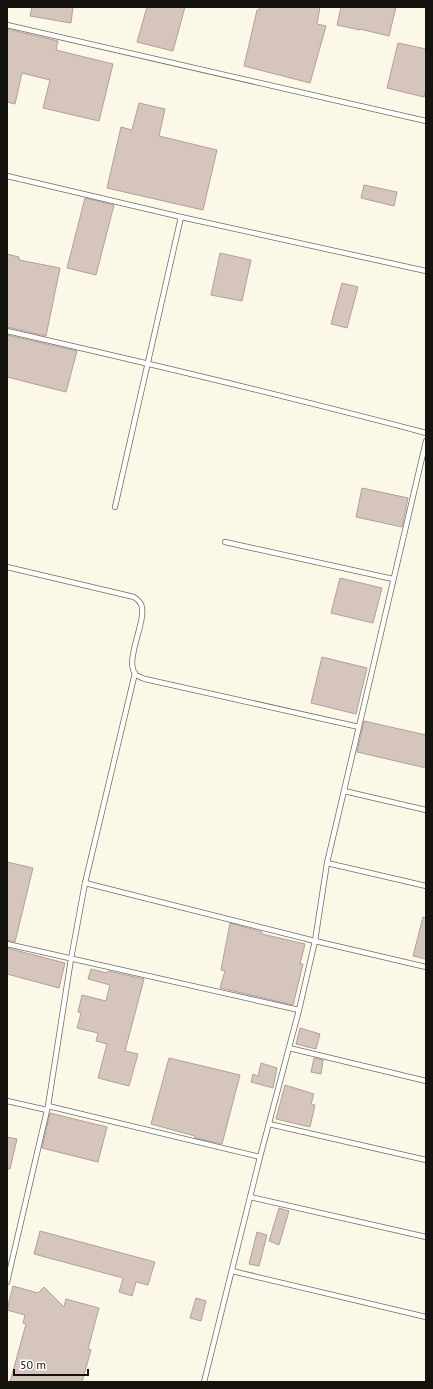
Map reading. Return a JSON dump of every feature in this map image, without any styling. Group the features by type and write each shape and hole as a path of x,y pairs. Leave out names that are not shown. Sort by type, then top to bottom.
{"lane":[{"path":"7,25 426,121"},
{"path":"7,176 182,218 426,271"},
{"path":"115,507 182,218"},
{"path":"7,331 366,417 426,433"},
{"path":"204,1382 260,1157 299,1010 315,941 327,863 426,441"},
{"path":"224,542 393,579"},
{"path":"7,567 134,597 139,601 142,610 132,662 135,674 85,883 71,959 48,1108 7,1282"},
{"path":"135,674 145,679 359,727"},
{"path":"344,791 426,810"},
{"path":"327,863 426,886"},
{"path":"85,883 315,941 426,967"},
{"path":"7,944 299,1010"},
{"path":"289,1048 426,1081"},
{"path":"7,1101 48,1108 260,1157"},
{"path":"269,1124 426,1160"},
{"path":"250,1197 426,1237"},
{"path":"232,1271 426,1317"}],"building":[{"path":"32,7 73,7 71,23 30,16"},
{"path":"147,7 185,7 173,51 137,42"},
{"path":"260,7 320,7 317,24 326,26 310,83 244,66 257,10 259,10"},
{"path":"341,7 396,7 389,36 337,25"},
{"path":"7,29 58,41 56,50 113,64 99,121 43,108 50,80 22,73 15,104 7,102"},
{"path":"398,43 426,49 426,89 424,97 387,88"},
{"path":"139,103 165,109 159,136 217,150 203,210 107,188 121,127 132,130"},
{"path":"364,185 397,192 394,206 361,198"},
{"path":"85,198 114,205 96,275 67,268"},
{"path":"220,253 251,260 242,301 211,295"},
{"path":"7,254 19,257 19,260 60,268 46,336 7,327"},
{"path":"342,283 358,287 347,328 331,324"},
{"path":"7,335 77,351 66,392 7,377"},
{"path":"362,488 408,498 402,527 356,517"},
{"path":"340,578 382,588 373,623 331,613"},
{"path":"322,657 367,668 356,714 311,703"},
{"path":"364,721 426,735 426,768 357,752"},
{"path":"7,862 33,868 15,942 7,940"},
{"path":"423,917 426,918 426,959 413,956"},
{"path":"230,923 262,932 262,934 305,944 300,964 303,964 293,1005 220,988 225,971 221,970"},
{"path":"7,948 65,963 59,988 7,974"},
{"path":"91,969 144,979 125,1051 138,1054 129,1086 98,1078 107,1044 96,1041 98,1033 77,1028 81,1013 78,1012 82,995 106,1001 110,985 88,979"},
{"path":"300,1028 320,1034 316,1049 296,1044"},
{"path":"169,1058 240,1075 222,1144 195,1138 195,1136 151,1124"},
{"path":"314,1058 323,1060 321,1074 311,1072"},
{"path":"261,1063 277,1068 273,1088 251,1082 253,1074 258,1076"},
{"path":"285,1085 314,1094 311,1104 315,1105 310,1127 276,1119"},
{"path":"50,1113 107,1127 98,1162 42,1148"},
{"path":"7,1137 17,1139 10,1169 7,1169"},
{"path":"279,1208 289,1211 279,1245 269,1241"},
{"path":"40,1231 155,1262 148,1285 136,1282 132,1296 119,1292 123,1278 34,1254"},
{"path":"257,1232 267,1235 259,1266 249,1264"},
{"path":"13,1286 38,1293 44,1287 64,1307 66,1299 99,1308 88,1349 91,1350 82,1382 10,1382 26,1324 23,1323 25,1315 7,1310"},
{"path":"196,1298 206,1301 201,1321 190,1318"}]}
